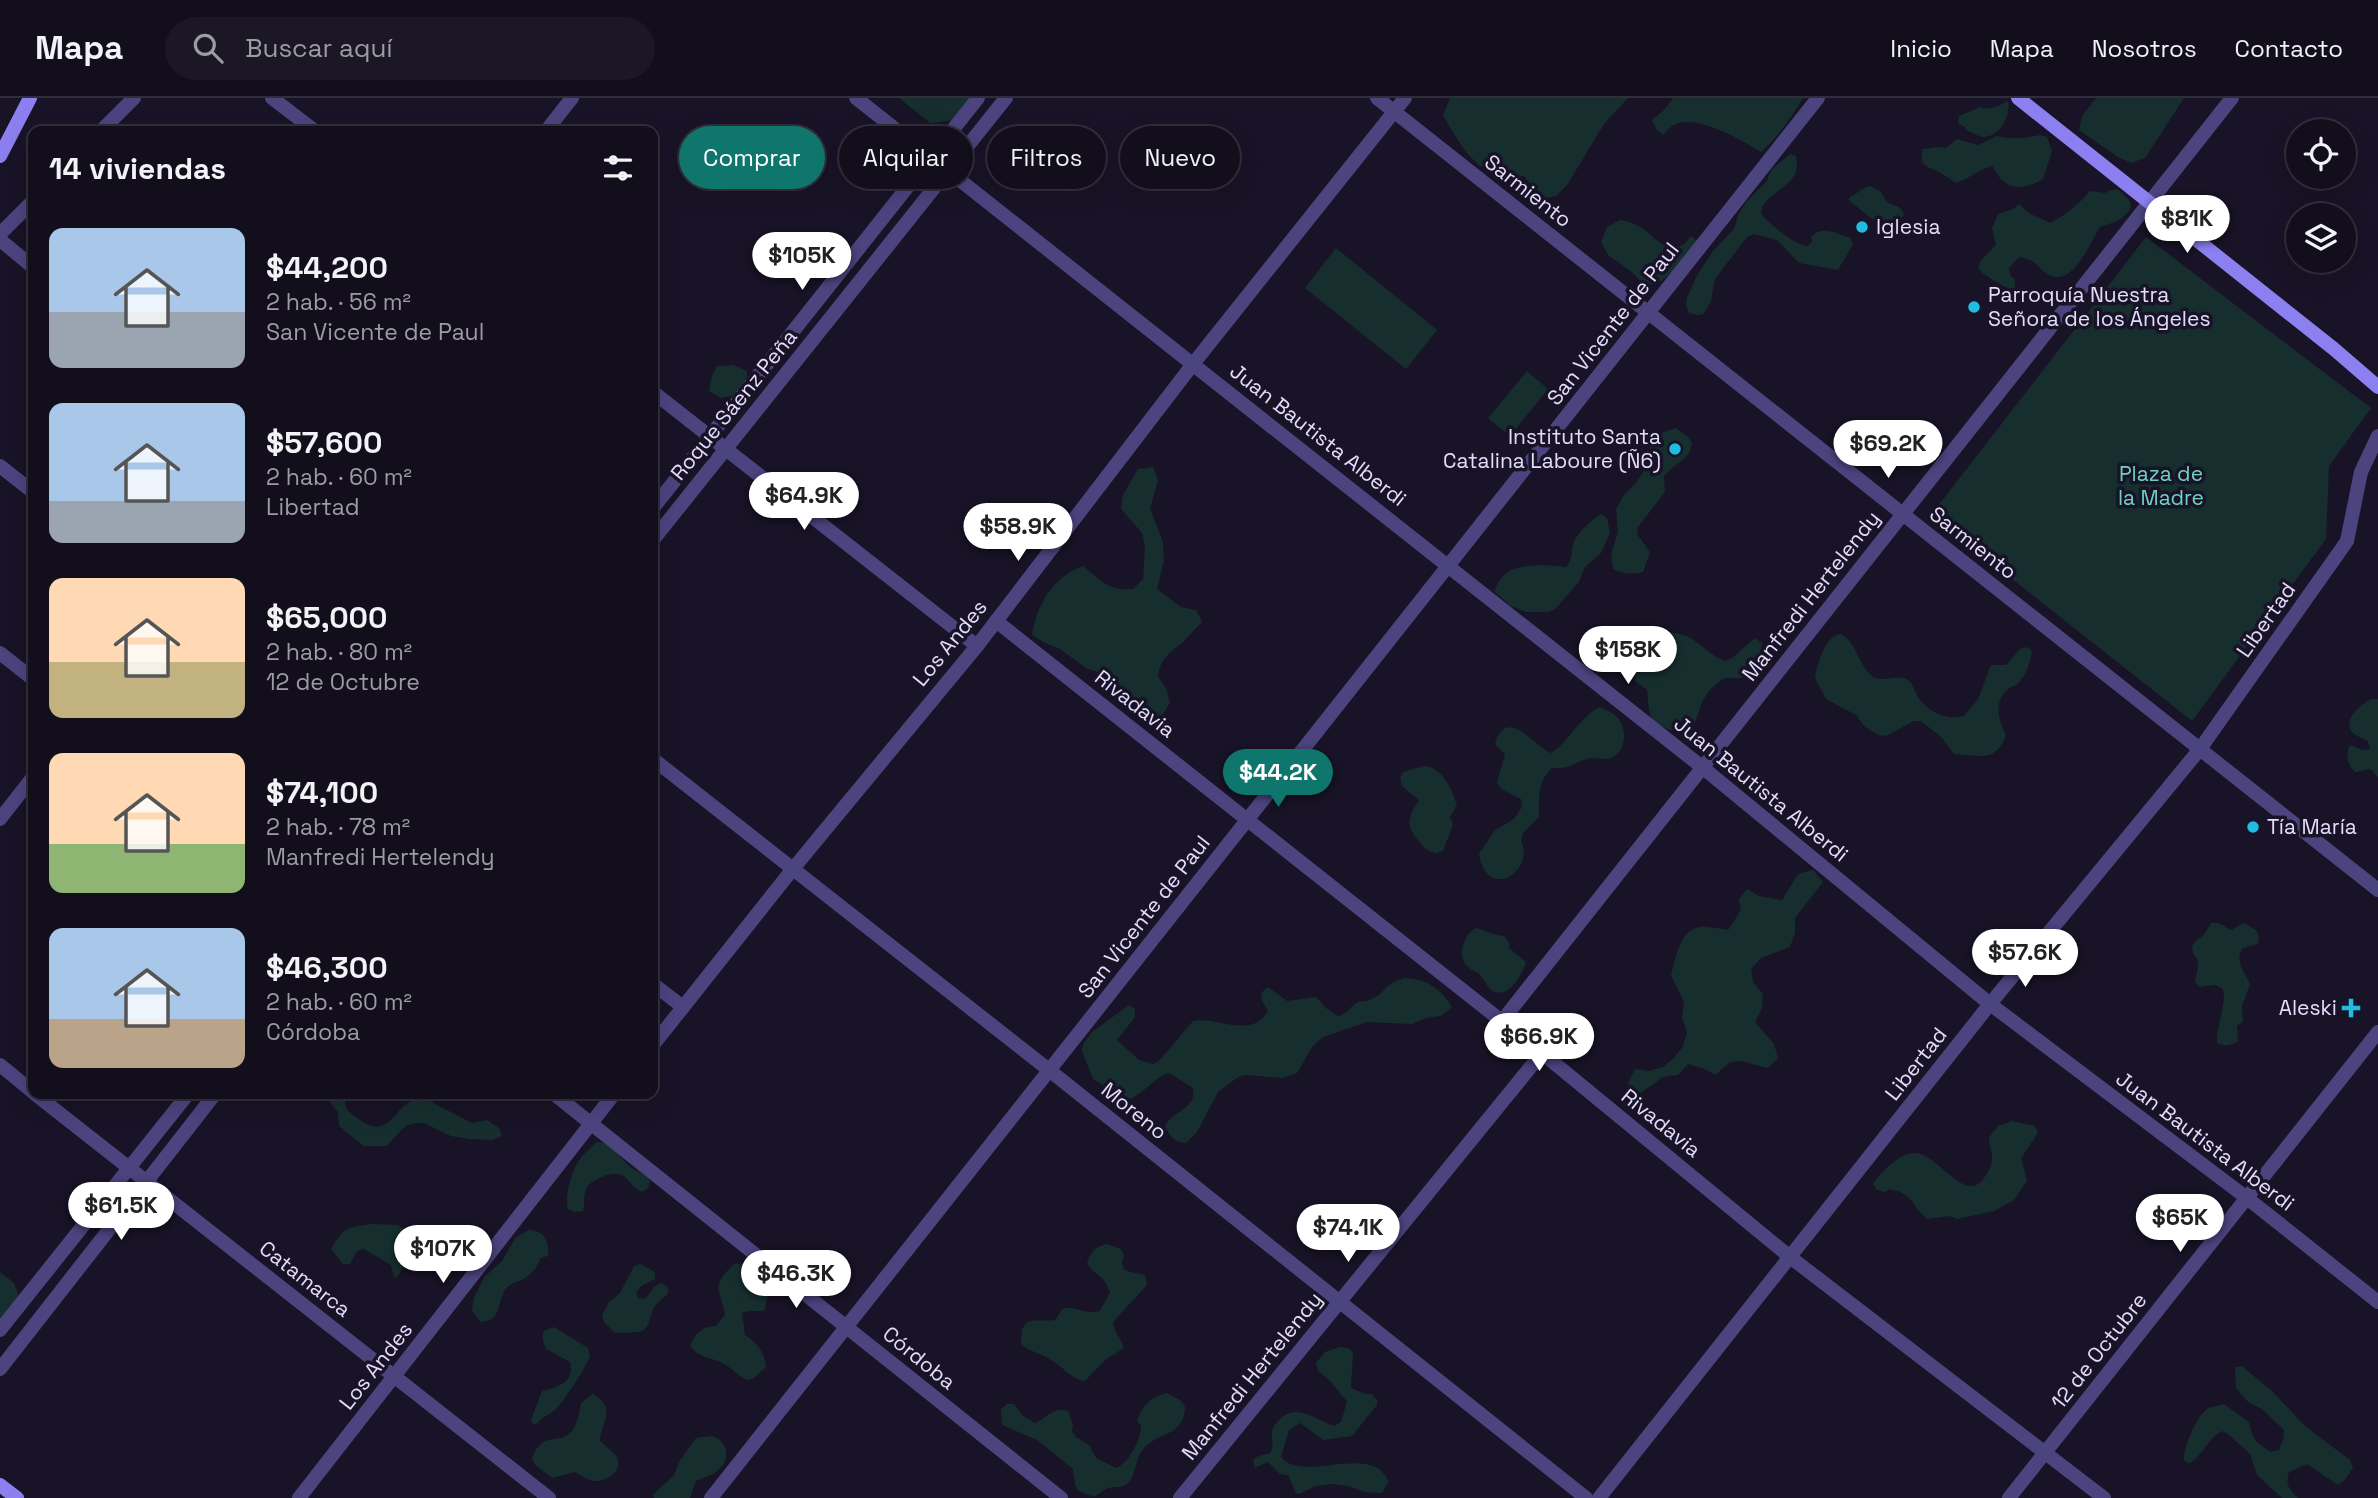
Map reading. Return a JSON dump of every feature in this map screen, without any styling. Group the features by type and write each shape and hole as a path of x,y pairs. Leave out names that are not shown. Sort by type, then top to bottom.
{"main road":[{"path":"0,156 30,98"},
{"path":"2018,98 2378,387"},
{"path":"0,1485 17,1498"}],"street":[{"path":"106,126 134,98"},
{"path":"272,98 308,126"},
{"path":"550,126 572,98"},
{"name":"Juan Bautista Alberdi","path":"856,98 891,126"},
{"name":"Roque Sáenz Peña","path":"956,126 978,98"},
{"name":"Roque Sáenz Peña","path":"973,140 1006,98"},
{"name":"Sarmiento","path":"1377,98 2378,890"},
{"name":"Los Andes","path":"658,1039 792,870 977,646 1193,364 1405,98"},
{"name":"San Vicente de Paul","path":"710,1498 1818,98"},
{"name":"Manfredi Hertelendy","path":"1502,1021 2232,98"},
{"name":"Roque Sáenz Peña","path":"658,502 905,189"},
{"name":"Roque Sáenz Peña","path":"658,534 934,189"},
{"name":"Juan Bautista Alberdi","path":"971,189 1702,767 1990,1004 2247,1198 2378,1302"},
{"path":"0,234 28,206"},
{"path":"0,240 28,263"},
{"path":"658,396 977,646"},
{"name":"Libertad","path":"1599,1498 1990,1004 2200,749 2347,541 2361,472 2378,436"},
{"path":"0,466 28,488"},
{"name":"Rivadavia","path":"996,621 1542,1053 1790,1257 2104,1498"},
{"path":"0,653 28,675"},
{"name":"Moreno","path":"658,763 1586,1498"},
{"path":"0,819 28,783"},
{"path":"658,988 683,1007"},
{"name":"12 de Octubre","path":"2009,1498 2378,1032"},
{"name":"Manfredi Hertelendy","path":"1181,1498 1542,1053"},
{"name":"Catamarca","path":"0,1065 28,1088"},
{"name":"Catamarca","path":"42,1099 549,1498"},
{"path":"0,1329 184,1099"},
{"path":"0,1369 211,1099"},
{"name":"Córdoba","path":"560,1099 1061,1498"},
{"name":"Los Andes","path":"299,1498 610,1099"}],"green space":[{"path":"899,98 974,98 957,120 930,123"},
{"path":"1450,98 1628,98 1604,124 1567,185 1556,196 1543,199 1524,176 1495,173 1471,158 1443,115"},
{"path":"1673,98 1803,98 1784,126 1761,152 1720,130 1696,123 1676,124 1663,135 1652,120"},
{"path":"2096,98 2184,98 2145,158 2131,163 2079,130 2082,116"},
{"path":"2008,101 2004,124 1990,136 1984,137 1967,131 1958,123 1959,116 1980,107 1991,108"},
{"path":"2040,135 2047,137 2052,151 2043,179 2023,187 2008,184 1992,166 1956,183 1926,166 1922,160 1923,149 1946,148 1957,139 1978,145 1997,136 2019,138"},
{"path":"1790,154 1796,156 1794,176 1768,199 1761,214 1782,233 1802,245 1807,246 1812,242 1811,237 1819,231 1829,231 1850,238 1853,244 1838,270 1799,263 1777,240 1754,234 1747,237 1715,279 1711,301 1704,314 1689,313 1687,298 1696,277 1713,251 1734,229 1746,202 1767,181 1773,168"},
{"path":"1870,186 1881,192 1887,202 1903,211 1904,215 1892,228 1883,227 1849,200"},
{"path":"2118,189 2129,200 2131,207 2118,220 2100,227 2075,268 2068,274 2052,276 2035,263 2019,257 2009,268 2010,275 2015,280 2015,288 2008,289 1982,273 1978,267 1981,260 1996,245 1992,228 1998,214 2019,204 2029,213 2050,223 2072,209 2090,191 2105,193"},
{"path":"1620,220 1642,228 1671,249 1685,244 1691,236 1698,242 1670,274 1656,285 1642,283 1632,272 1608,255 1601,242 1607,227"},
{"name":"Plaza de la Madre","path":"2146,237 2371,408 2329,466 2326,539 2192,721 1931,515"},
{"path":"1336,248 1437,330 1406,369 1305,288"},
{"path":"733,365 747,371 747,385 737,395 721,398 709,391 717,366"},
{"path":"1527,371 1548,389 1510,436 1488,418"},
{"path":"1676,428 1688,437 1692,443 1691,449 1664,477 1665,492 1638,527 1637,534 1650,552 1643,572 1631,574 1617,571 1613,569 1611,554 1618,532 1616,509 1644,471 1643,463 1650,450 1650,442 1661,433"},
{"path":"1153,467 1158,480 1150,509 1163,542 1164,560 1157,589 1181,607 1196,610 1202,622 1163,661 1158,677 1166,688 1170,703 1162,715 1147,720 1134,711 1106,675 1086,668 1060,649 1032,635 1042,602 1055,584 1072,571 1083,566 1106,584 1118,589 1133,589 1143,579 1145,548 1142,533 1121,509 1123,495 1138,469"},
{"path":"1601,514 1607,518 1610,533 1601,553 1585,567 1579,582 1555,609 1549,612 1526,612 1511,606 1494,591 1503,576 1516,568 1533,565 1566,567 1577,536"},
{"path":"1672,633 1687,636 1725,661 1755,638 1762,643 1758,659 1750,673 1741,678 1725,679 1714,686 1706,695 1691,729 1686,732 1668,729 1655,722 1650,713 1647,690 1635,681 1640,663 1650,647 1658,637 1666,637"},
{"path":"1840,634 1850,642 1863,666 1872,676 1881,679 1905,679 1912,684 1925,706 1951,717 1964,716 1978,699 1991,665 2006,665 2020,649 2027,647 2032,651 2026,672 2017,684 2004,693 1999,704 1999,717 2006,735 2002,744 1985,756 1954,754 1941,737 1921,721 1914,721 1886,736 1878,735 1865,727 1856,715 1826,699 1815,678 1826,645"},
{"path":"2371,699 2378,699 2378,777 2370,769 2355,772 2347,756 2350,745 2363,750 2370,749 2368,741 2352,732 2349,722 2358,708"},
{"path":"1600,707 1615,715 1622,724 1624,740 1620,751 1611,758 1587,759 1565,767 1552,768 1541,785 1539,817 1523,833 1522,862 1509,877 1491,877 1484,869 1479,854 1495,830 1514,819 1522,807 1521,799 1501,789 1497,782 1505,754 1495,744 1500,733 1506,728 1514,728 1551,753 1586,717"},
{"path":"1424,766 1441,775 1457,805 1450,817 1453,824 1443,851 1435,853 1423,846 1411,829 1411,815 1419,800 1402,786 1400,778 1403,772"},
{"path":"1813,870 1823,882 1795,918 1795,933 1790,947 1761,958 1751,969 1753,982 1763,994 1762,1008 1755,1022 1774,1044 1778,1058 1768,1068 1734,1061 1716,1075 1688,1064 1678,1075 1663,1077 1638,1095 1628,1083 1635,1069 1649,1071 1663,1067 1683,1046 1687,1032 1682,1017 1684,1002 1671,975 1683,939 1699,927 1728,930 1741,910 1739,899 1747,889 1759,896 1782,900 1798,874"},
{"path":"2211,923 2218,923 2231,930 2244,923 2256,930 2259,936 2258,944 2243,948 2240,953 2241,966 2250,984 2242,1006 2243,1021 2237,1026 2238,1041 2228,1045 2217,1043 2224,1002 2223,989 2215,985 2200,987 2195,982 2198,967 2192,946 2203,936"},
{"path":"1476,928 1504,936 1509,942 1509,948 1526,962 1518,979 1503,992 1491,990 1479,974 1464,963 1462,952 1465,940"},
{"path":"1404,978 1420,980 1432,986 1452,1007 1441,1016 1412,1024 1367,1022 1323,1037 1312,1047 1297,1073 1283,1078 1245,1075 1238,1077 1218,1092 1197,1132 1186,1143 1172,1138 1165,1126 1191,1101 1193,1088 1169,1073 1136,1096 1125,1100 1093,1079 1082,1051 1083,1044 1092,1032 1129,1005 1135,1009 1135,1017 1117,1040 1139,1060 1153,1064 1160,1060 1193,1021 1244,1026 1261,1020 1268,1011 1261,999 1262,992 1268,987 1287,1001 1316,997 1338,1016 1356,1003 1372,999 1392,983"},
{"path":"345,1099 349,1111 365,1123 376,1126 385,1124 413,1100 426,1099 472,1123 487,1120 499,1128 502,1136 492,1140 470,1139 451,1136 424,1123 416,1123 402,1129 387,1146 364,1146 339,1126 338,1112 329,1101"},
{"path":"2012,1121 2035,1126 2038,1133 2021,1158 2027,1181 2014,1200 1994,1211 1957,1219 1950,1216 1928,1219 1905,1195 1890,1189 1884,1192 1877,1190 1873,1184 1897,1159 1916,1153 1925,1156 1960,1182 1969,1186 1977,1185 1991,1164 1989,1137 1998,1126"},
{"path":"596,1142 612,1147 627,1164 646,1176 650,1181 648,1188 642,1192 622,1175 604,1176 589,1185 585,1192 583,1211 575,1212 568,1209 567,1204 572,1176 577,1163"},
{"path":"371,1224 398,1225 407,1232 421,1251 418,1262 407,1262 397,1277 394,1277 391,1265 364,1249 357,1251 350,1264 343,1264 331,1249 336,1241 347,1229"},
{"path":"529,1230 539,1232 545,1238 548,1256 541,1258 528,1276 507,1287 496,1315 481,1322 472,1311 474,1297 485,1276 502,1261 516,1237"},
{"path":"1107,1244 1121,1249 1124,1269 1145,1275 1147,1285 1113,1322 1124,1348 1105,1360 1085,1381 1021,1344 1022,1329 1026,1323 1037,1320 1055,1320 1063,1308 1100,1311 1110,1292 1105,1282 1087,1264 1099,1246"},
{"path":"735,1263 766,1273 771,1278 765,1310 742,1313 745,1335 760,1348 766,1367 754,1378 747,1380 718,1361 697,1353 690,1346 700,1331 716,1326 725,1315 718,1288 722,1278"},
{"path":"641,1264 655,1272 655,1279 641,1286 636,1293 639,1299 646,1298 655,1286 661,1283 668,1287 668,1294 653,1309 645,1329 615,1333 604,1322 602,1315 609,1302 620,1293 634,1266"},
{"path":"0,1272 14,1283 19,1296 0,1329"},
{"path":"554,1327 588,1348 590,1356 561,1403 536,1425 531,1420 542,1391 559,1386 570,1375 570,1362 546,1349 544,1345 544,1331"},
{"path":"1340,1347 1353,1352 1351,1388 1372,1394 1377,1405 1352,1436 1323,1440 1300,1423 1289,1430 1281,1457 1300,1466 1367,1464 1378,1468 1389,1481 1382,1493 1364,1492 1349,1486 1332,1484 1316,1486 1299,1494 1288,1475 1280,1474 1268,1462 1255,1468 1253,1461 1256,1457 1270,1453 1273,1429 1288,1413 1308,1414 1334,1426 1341,1422 1347,1401 1318,1371 1316,1363 1325,1352"},
{"path":"2242,1366 2272,1391 2305,1426 2350,1460 2353,1468 2344,1481 2338,1485 2307,1464 2289,1472 2289,1486 2298,1498 2282,1498 2257,1475 2250,1454 2222,1431 2212,1438 2189,1464 2184,1460 2188,1440 2199,1418 2207,1409 2224,1404 2249,1422 2253,1437 2258,1443 2271,1452 2279,1450 2284,1430 2262,1409 2248,1402 2236,1388 2235,1367"},
{"path":"1167,1393 1185,1406 1180,1424 1148,1444 1127,1484 1108,1488 1094,1497 1079,1491 1075,1485 1073,1469 1037,1440 1002,1425 1001,1409 1007,1404 1014,1404 1022,1415 1035,1423 1055,1411 1068,1411 1076,1437 1089,1445 1096,1458 1116,1468 1126,1461 1137,1443 1141,1425 1137,1421 1142,1410 1156,1397"},
{"path":"593,1394 600,1399 606,1410 600,1440 616,1456 618,1466 613,1474 600,1481 590,1480 575,1472 552,1478 535,1465 532,1459 536,1450 545,1441 562,1438 572,1431 581,1403"},
{"path":"711,1436 722,1442 726,1451 722,1467 696,1481 690,1498 654,1498 653,1495 674,1475 679,1462 696,1438"}],"place":[{"name":"Iglesia","path":"1862,227"},
{"name":"Parroquía Nuestra Señora de los Ángeles","path":"1974,307"},
{"name":"Instituto Santa Catalina Laboure (Ñ6)","path":"1675,449"},
{"name":"Tía María","path":"2253,827"},
{"name":"Aleski","path":"2351,1008"}]}
